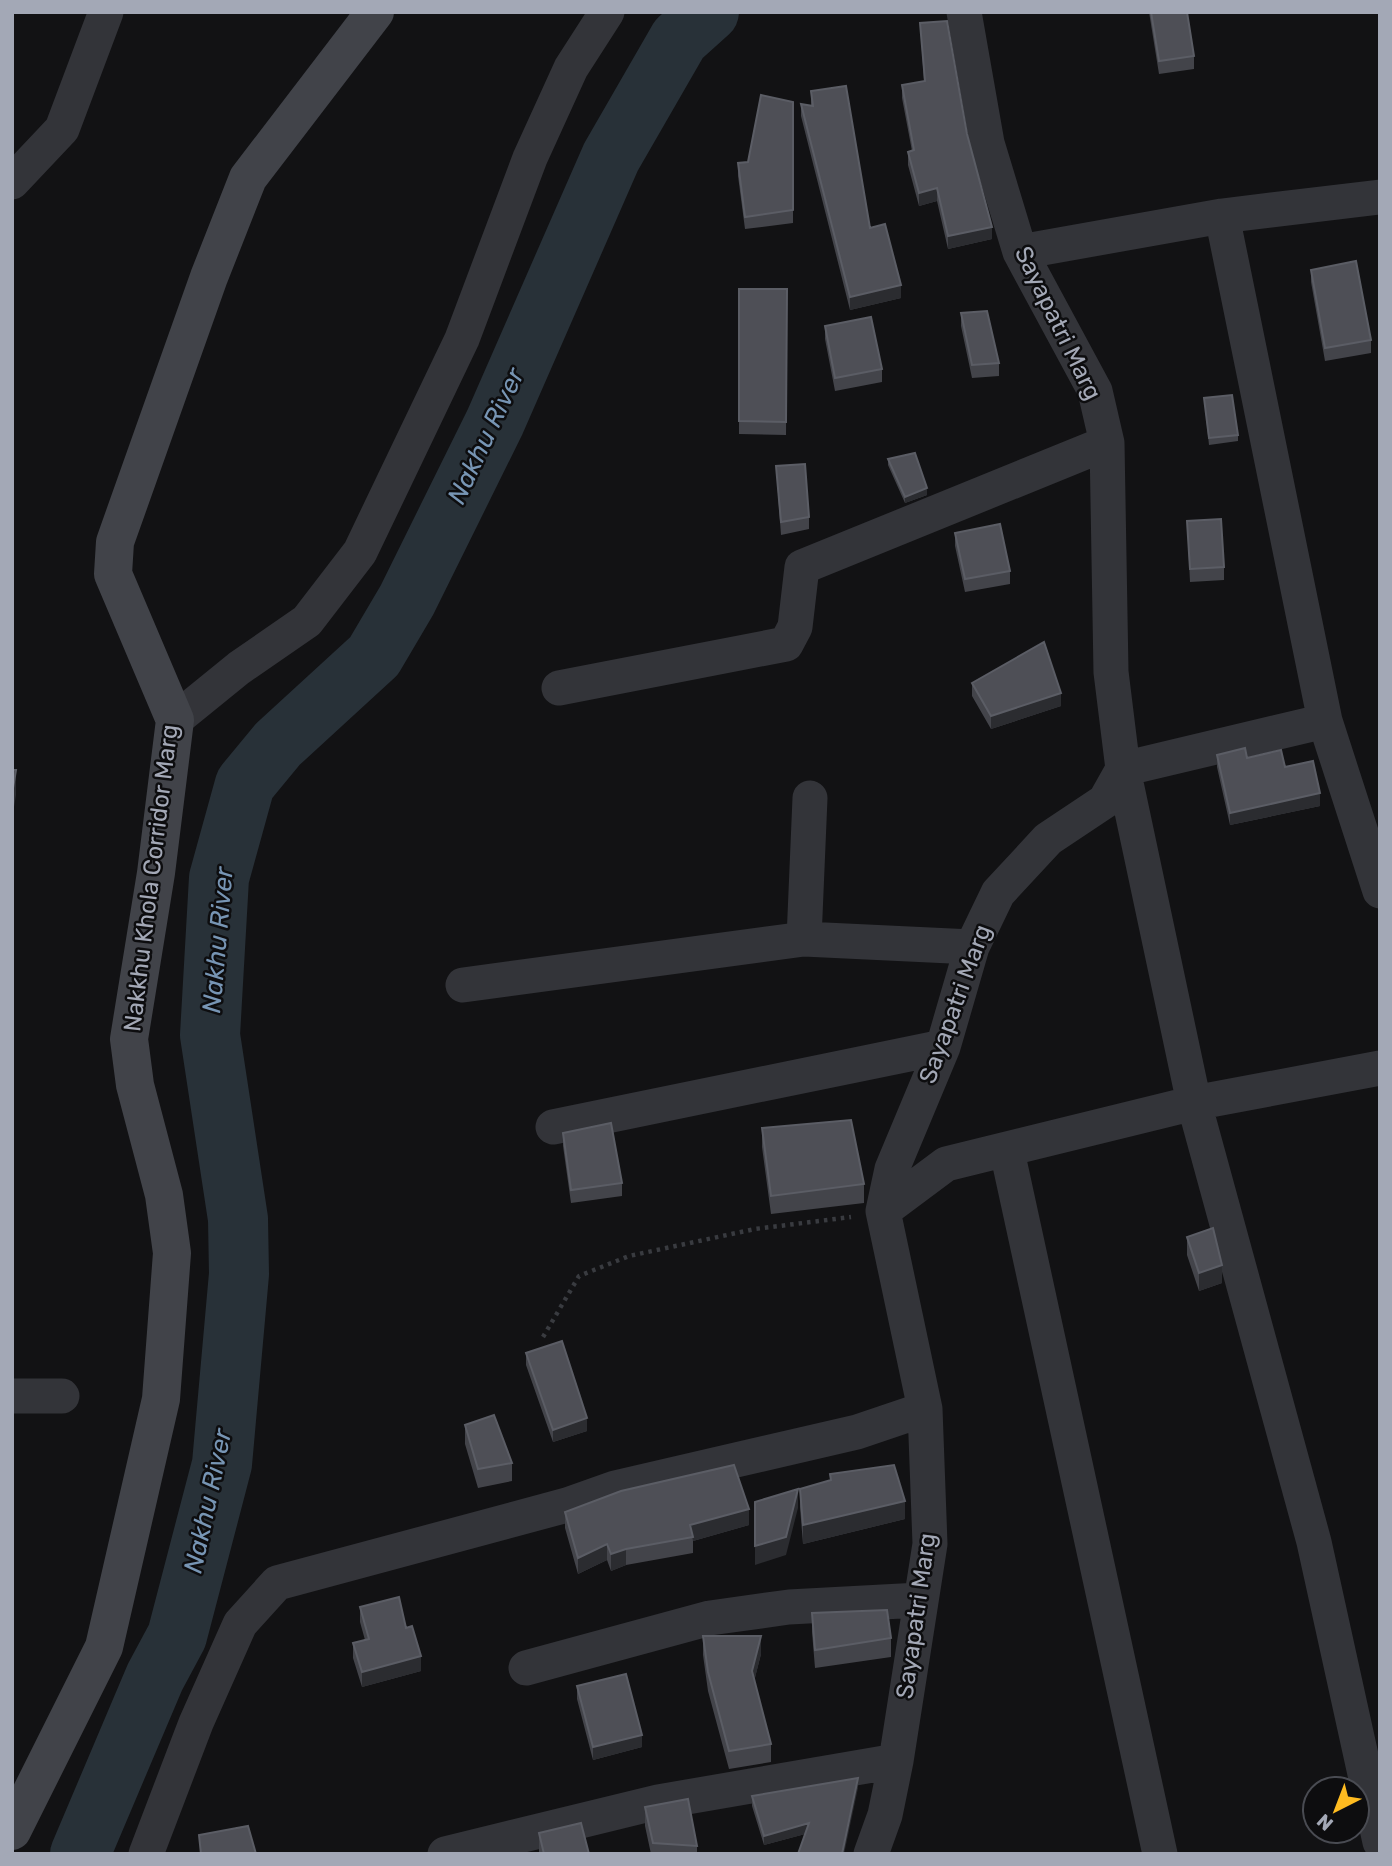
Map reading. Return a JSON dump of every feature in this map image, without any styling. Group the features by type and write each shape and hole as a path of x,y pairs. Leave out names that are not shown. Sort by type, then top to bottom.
{"street":[{"path":"19,166 62,129 106,12"},
{"name":"Nakkhu Khola Corridor Marg","path":"12,1831 104,1647 161,1399 172,1253 164,1195 135,1085 129,1040 156,873 175,720 113,574 115,542 209,277 248,178 375,12"},
{"path":"175,720 239,668 307,621 360,552 462,339 530,158 571,68 607,12"},
{"name":"Sayapatri Marg","path":"871,1854 885,1815 896,1761 930,1544 925,1409 883,1211 892,1168 943,1047 972,947 998,893 1048,839 1105,801 1123,769 1111,671 1107,443 1095,391 1020,252 986,143 964,12"},
{"path":"1020,252 1222,216 1380,197"},
{"path":"1222,216 1325,721 1380,891"},
{"path":"559,688 786,644 795,627 802,567 1107,443"},
{"path":"1325,721 1123,769 1194,1103 1314,1542 1380,1842"},
{"path":"804,939 810,798"},
{"path":"463,985 804,939 972,947"},
{"path":"553,1127 943,1047"},
{"path":"883,1211 946,1164 1194,1103 1380,1068"},
{"path":"1007,1151 1160,1854"},
{"path":"12,1396 62,1396"},
{"path":"146,1854 196,1723 240,1624 277,1583 567,1505 615,1488 857,1432 925,1409"},
{"path":"526,1668 710,1618 789,1606 920,1600"},
{"path":"445,1854 658,1802 896,1761"}],"path":[{"path":"543,1337 579,1276 628,1256 717,1236 883,1211"}],"building":[{"path":"1151,12 1187,12 1194,56 1159,61"},
{"path":"947,21 967,134 992,227 948,236 937,188 919,193 908,152 914,150 902,85 925,81 920,23"},
{"path":"846,86 870,228 885,224 901,285 850,297 801,104 813,106 811,91"},
{"path":"761,95 793,102 793,210 745,217 738,163 748,162"},
{"path":"1356,261 1371,340 1325,348 1311,270"},
{"path":"739,289 787,289 786,422 739,421"},
{"path":"987,311 999,363 972,365 961,313"},
{"path":"871,317 882,369 835,378 825,326"},
{"path":"1232,395 1238,435 1209,438 1204,398"},
{"path":"915,453 927,488 905,497 888,459"},
{"path":"805,464 809,517 781,522 776,466"},
{"path":"1221,519 1224,567 1190,569 1187,521"},
{"path":"1000,524 1010,571 965,579 955,533"},
{"path":"1044,642 1061,693 991,716 972,683"},
{"path":"1245,748 1247,758 1281,750 1285,767 1313,761 1320,793 1230,813 1217,755"},
{"path":"12,770 16,770 12,794"},
{"path":"851,1120 864,1184 771,1196 762,1128"},
{"path":"611,1123 622,1183 571,1190 563,1133"},
{"path":"1213,1228 1222,1265 1199,1273 1187,1237"},
{"path":"562,1341 587,1418 553,1430 526,1353"},
{"path":"494,1415 512,1463 478,1469 465,1425"},
{"path":"734,1465 749,1509 690,1525 693,1537 611,1554 607,1544 578,1558 565,1512 621,1491"},
{"path":"894,1465 905,1501 803,1525 800,1489 831,1480 830,1474"},
{"path":"798,1489 786,1537 755,1546 755,1502"},
{"path":"399,1597 406,1628 412,1626 421,1656 362,1672 353,1643 369,1639 360,1607"},
{"path":"887,1610 891,1638 815,1650 812,1613"},
{"path":"703,1636 761,1636 752,1671 771,1744 729,1751 708,1672"},
{"path":"626,1674 642,1735 593,1747 577,1686"},
{"path":"858,1778 842,1854 798,1854 809,1823 764,1836 752,1796"},
{"path":"688,1799 697,1846 653,1843 645,1807"},
{"path":"581,1823 589,1854 544,1854 539,1833"},
{"path":"248,1826 256,1854 201,1854 199,1835"}],"waterway":[{"name":"Nakhu River","path":"80,1854 155,1677 177,1636 222,1464 239,1274 238,1219 210,1035 219,878 245,784 278,744 374,656 407,600 495,422 611,157 679,39 709,12"}]}
